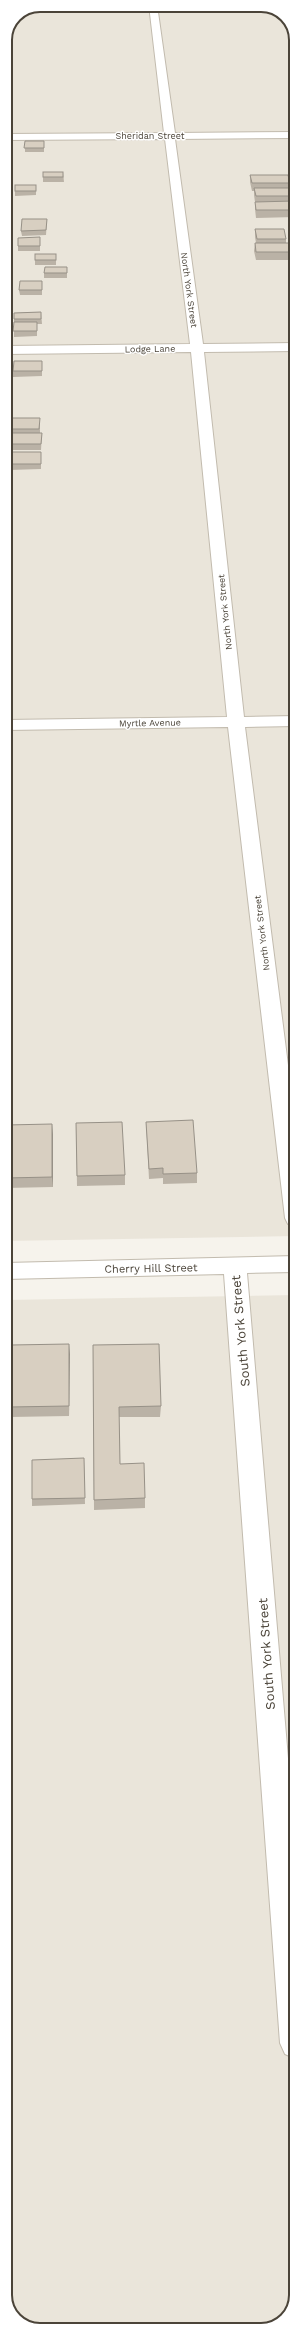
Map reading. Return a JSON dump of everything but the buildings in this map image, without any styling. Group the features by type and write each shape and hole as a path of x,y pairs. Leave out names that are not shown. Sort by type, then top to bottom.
{"street":[{"name":"North York Street","path":"154,12 197,348 236,722 289,1160"},
{"name":"Sheridan Street","path":"12,137 289,135"},
{"name":"Lodge Lane","path":"12,350 289,348"},
{"name":"Myrtle Avenue","path":"12,725 289,721"},
{"name":"Cherry Hill Street","path":"12,1271 289,1264"},
{"name":"South York Street","path":"235,1266 289,1954"}],"shaded area":[{"path":"40,12 265,12 274,15 281,20 288,33 289,1236 12,1241 12,40 14,29 17,24 29,14"},
{"path":"289,1295 289,2295 287,2306 282,2314 274,2320 268,2322 36,2323 31,2322 19,2314 14,2306 12,2297 12,1300"}]}
